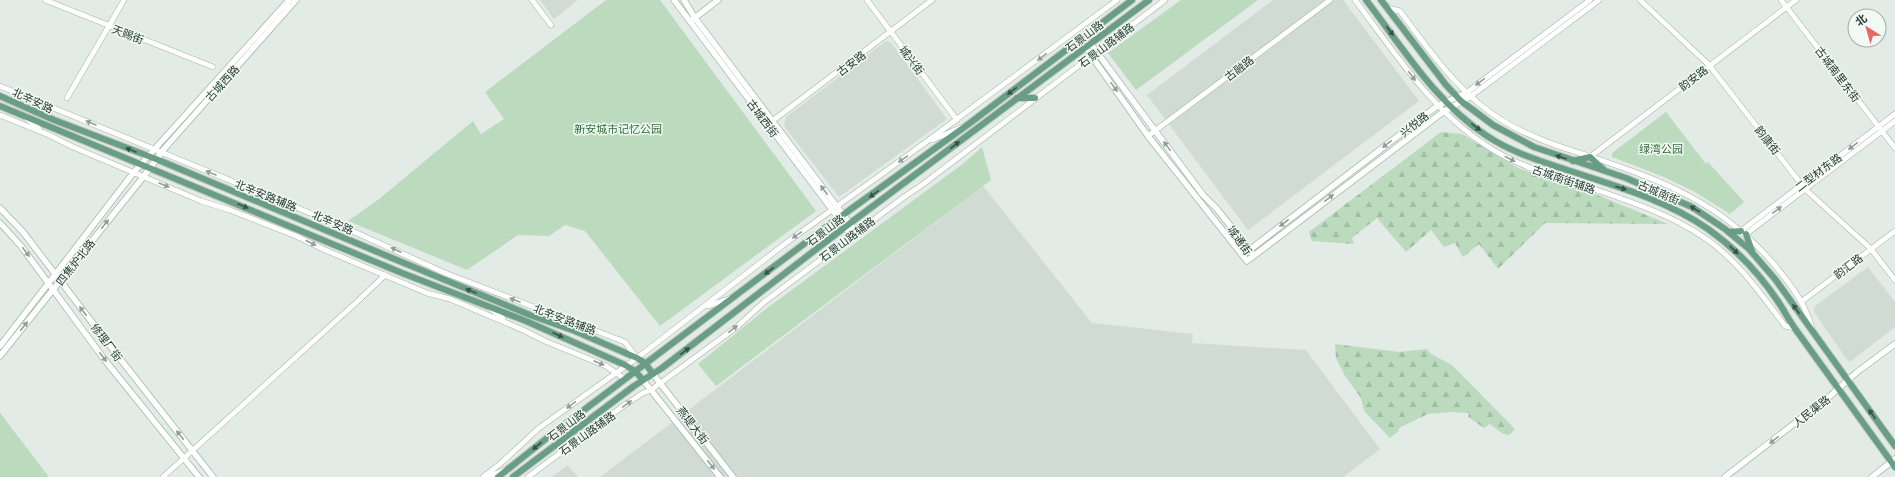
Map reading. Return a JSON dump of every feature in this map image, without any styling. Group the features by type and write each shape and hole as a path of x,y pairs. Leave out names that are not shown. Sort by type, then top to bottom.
{"main road":[{"name":"古城西路","path":"150,169 156,159 158,151 289,0"},
{"name":"古城西路","path":"141,165 148,157 158,151 296,0"},
{"name":"古城西街","path":"674,0 693,19 854,234"},
{"name":"古城西街","path":"684,0 693,19"},
{"path":"693,19 718,0"},
{"name":"石景山路","path":"498,477 645,363 840,217 970,123 1132,0"},
{"name":"石景山路","path":"513,477 643,380 689,348 847,225 1149,0"},
{"name":"古城南街","path":"1366,0 1445,102 1487,136 1513,150 1549,164 1641,194 1688,216 1732,247 1746,261 1779,303 1838,389 1894,462"},
{"name":"古城南街","path":"1381,0 1458,99 1508,134 1534,147 1654,189 1692,207 1729,232 1752,253 1775,279 1895,446"},
{"name":"城通街","path":"1087,45 1093,54 1148,136 1247,261 1254,256 1217,209 1203,194 1156,130 1093,54"},
{"name":"兴悦路","path":"1243,255 1437,106 1468,94"},
{"name":"北辛安路","path":"0,96 54,120 156,159 456,284 575,331 637,358 645,363 653,374"},
{"path":"1017,98 1035,98"},
{"name":"兴悦路","path":"1254,256 1450,107 1458,99"},
{"name":"北辛安路","path":"0,106 150,169 268,216 402,273 487,305 625,365 635,371 643,380"},
{"path":"1574,161 1590,157 1605,171"},
{"name":"四焦炉北路","path":"0,346 134,172 141,165"},
{"name":"四焦炉北路","path":"0,356 150,169"},
{"name":"修理厂街","path":"0,208 24,232 213,477"},
{"name":"修理厂街","path":"0,223 21,246 104,359 199,477"},
{"path":"1729,232 1744,232 1752,253"},
{"name":"人民渠路","path":"1725,477 1895,344"},
{"name":"燕堤大街","path":"653,374 734,477"},
{"name":"燕堤大街","path":"643,380 720,477"},
{"path":"1872,477 1894,462"}],"street":[{"name":"天赐街","path":"45,0 213,67"},
{"path":"67,98 124,0"},
{"path":"532,0 551,25"},
{"name":"城兴街","path":"867,0 957,120"},
{"name":"古安路","path":"770,123 932,0"},
{"path":"483,477 500,464 539,428 625,365 637,358 786,243 957,120 1118,0"},
{"name":"石景山路辅路","path":"528,477 624,406 643,393 651,390 738,326 763,303 922,185 1164,0"},
{"name":"古融路","path":"1148,136 1330,0"},
{"name":"古城南街辅路","path":"1355,0 1437,106 1474,137 1491,149 1514,161 1536,170 1645,207 1671,218 1703,236 1739,268 1757,288 1785,326 1795,328"},
{"name":"兴悦路","path":"1468,94 1590,0"},
{"name":"兴悦路","path":"1468,94 1598,0"},
{"name":"韵康街","path":"1640,0 1710,65 1804,186 1871,249 1895,280"},
{"name":"古城南里东街","path":"1781,0 1895,148"},
{"name":"韵安路","path":"1590,157 1796,0"},
{"path":"1387,8 1400,11 1437,60 1468,94 1503,122 1546,142 1662,182 1690,196 1724,217 1744,232 1779,269 1808,314 1812,332"},
{"name":"北辛安路辅路","path":"0,86 339,225 446,273 625,342 637,358"},
{"path":"21,114 42,132"},
{"name":"二型材东路","path":"1744,232 1880,129 1895,114"},
{"path":"0,115 201,201 230,210 296,236 325,250 427,293 450,299 507,323 616,372 625,379"},
{"name":"二型材东路","path":"1880,129 1895,121"},
{"path":"922,145 970,123"},
{"path":"232,182 252,199"},
{"path":"276,209 280,202"},
{"path":"268,216 296,236"},
{"name":"韵汇路","path":"1801,302 1895,231"},
{"path":"446,273 456,284"},
{"path":"164,477 348,310 384,275"},
{"path":"702,309 736,296"},
{"path":"487,305 507,323"},
{"path":"487,477 511,468"}],"shaded area":[{"path":"540,0 578,0 554,19"},
{"path":"1273,0 1343,0 1419,101 1248,230 1147,95"},
{"path":"886,41 891,43 947,119 839,197 784,126 786,117"},
{"path":"983,186 1092,323 1193,334 1192,343 1306,350 1380,449 1343,477 600,477"},
{"path":"1868,267 1895,302 1895,327 1851,361 1848,361 1814,312 1814,307"},
{"path":"567,465 578,477 552,477"}],"green space":[{"name":"新安城市记忆公园","path":"606,0 660,0 816,211 660,326 585,231 565,225 549,236 518,235 467,270 348,221 379,199 473,121 481,134 504,119 485,92"},
{"path":"1181,0 1258,0 1136,90 1108,53"},
{"name":"绿湾公园","path":"1666,112 1706,164 1708,162 1744,202 1730,214 1695,192 1664,177 1612,157 1612,153"},
{"path":"1441,132 1462,134 1518,168 1595,194 1668,224 1545,223 1498,269 1479,244 1463,257 1455,243 1444,247 1431,230 1406,252 1377,218 1352,238 1354,244 1312,241 1309,232"},
{"path":"982,147 991,180 716,386 698,364 766,309 964,163"},
{"path":"1335,344 1399,352 1427,349 1431,354 1452,365 1515,429 1509,435 1503,434 1490,424 1484,428 1468,417 1469,413 1450,412 1428,414 1401,427 1398,429 1399,431 1390,438 1364,411 1361,398 1345,376 1336,358"},
{"path":"0,413 49,477 0,477"}]}
